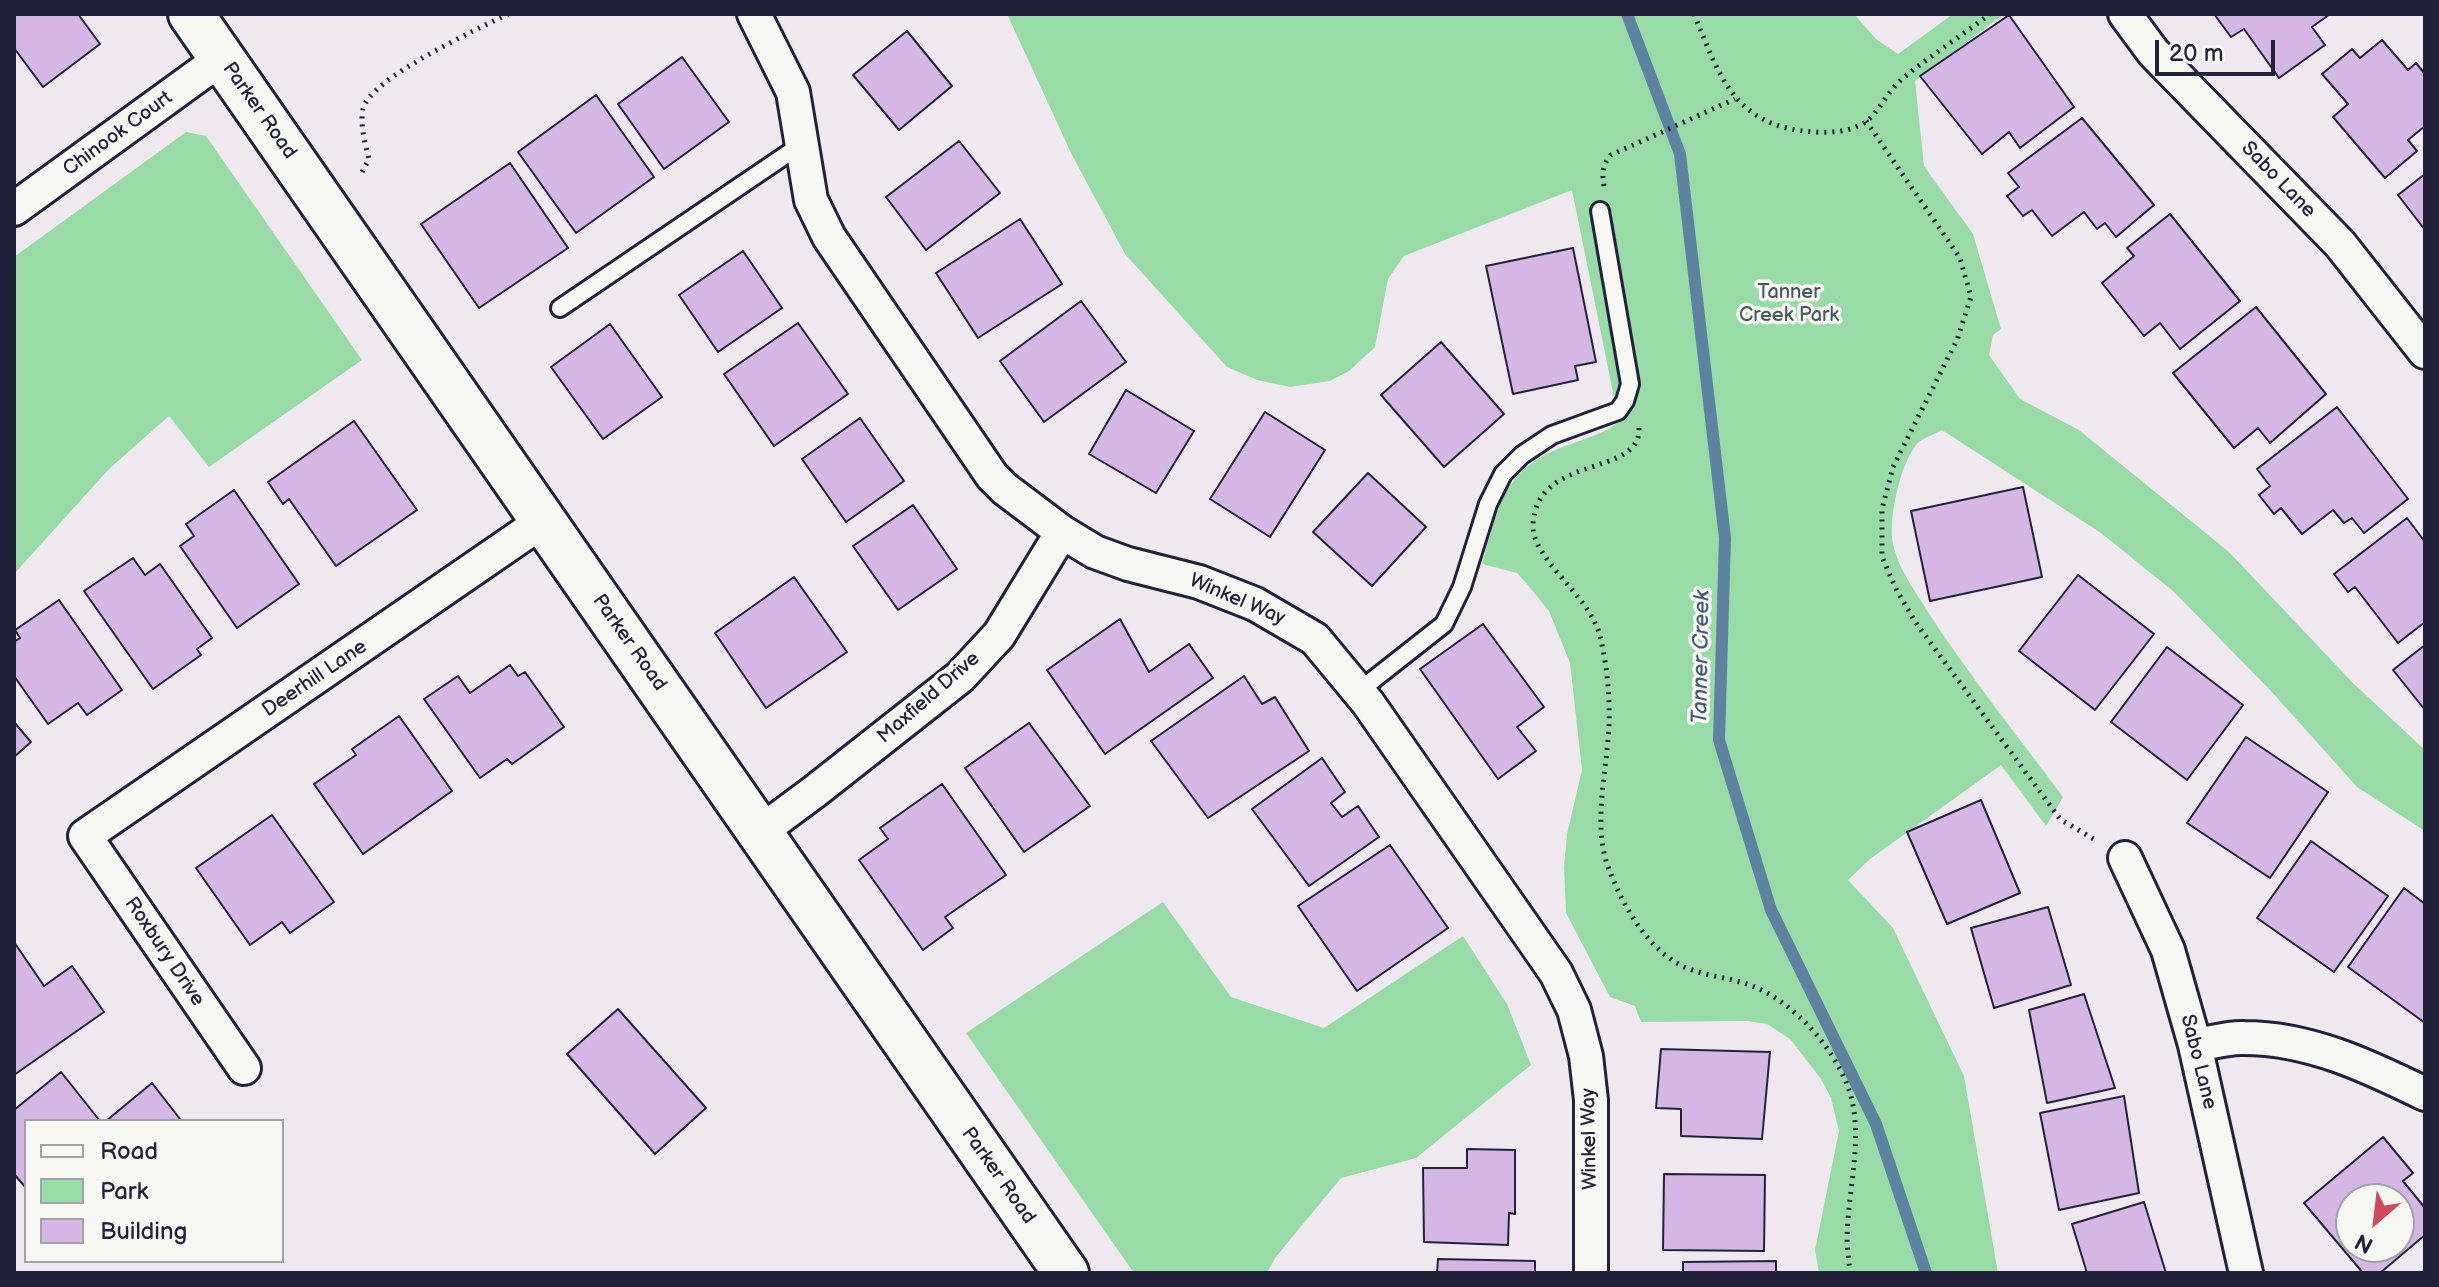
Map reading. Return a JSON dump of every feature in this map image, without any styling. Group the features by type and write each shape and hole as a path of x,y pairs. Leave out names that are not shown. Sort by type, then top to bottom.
{"street":[{"name":"Parker Road","path":"191,14 1066,1273"},
{"name":"Winkel Way","path":"754,14 793,92 811,200 823,225 992,476 1062,532 1095,552 1128,564 1203,583 1255,604 1315,639 1359,691 1556,973 1574,1010 1586,1056 1591,1100 1591,1273"},
{"name":"Sabo Lane","path":"2125,14 2153,52 2340,244 2425,352"},
{"name":"Chinook Court","path":"14,209 222,58"},
{"name":"Deerhill Lane","path":"85,836 543,521"},
{"name":"Maxfield Drive","path":"760,832 960,677 999,635 1062,532"},
{"name":"Roxbury Drive","path":"85,836 244,1068"},
{"name":"Sabo Lane","path":"2125,858 2168,950 2195,1045 2246,1273"},
{"path":"2195,1045 2241,1037 2312,1048 2355,1060 2425,1094"}],"lane":[{"path":"560,308 802,144"},
{"path":"1359,691 1444,624 1462,587 1488,504 1503,474 1522,455 1552,435 1618,411 1625,401 1630,384 1600,211"}],"path":[{"path":"362,172 369,159 362,126 363,106 376,90 435,49 508,14"},
{"path":"1694,14 1719,75 1735,99 1752,114 1789,129 1837,133 1866,121 1900,81 1990,14"},
{"path":"1600,211 1605,193 1602,172 1611,155 1735,99"},
{"path":"1866,121 1960,258 1971,297 1957,340 1893,467 1882,509 1882,557 1916,623 2060,819 2125,858"},
{"path":"1630,384 1638,424 1636,445 1628,454 1562,477 1538,503 1532,525 1536,545 1588,607 1600,633 1609,724 1602,833 1606,861 1619,894 1657,948 1693,971 1745,984 1775,998 1796,1014 1838,1068 1848,1089 1855,1146 1847,1240 1850,1273"}],"green space":[{"name":"Tanner Creek Park","path":"1007,14 1854,14 1876,39 1898,54 1953,14 2004,14 1915,81 1924,166 1973,234 2001,329 1993,335 1989,355 2020,399 2079,430 2229,552 2353,683 2425,750 2425,831 2357,787 2271,691 2173,591 2101,533 1942,430 1922,440 1905,465 1894,507 1893,544 1899,561 1926,609 1959,657 2063,797 2046,826 2001,765 1870,859 1848,880 1893,928 1964,1076 1998,1273 1819,1273 1815,1250 1839,1131 1831,1098 1821,1079 1790,1039 1767,1024 1747,1021 1641,1022 1635,1006 1610,997 1566,913 1564,867 1567,834 1582,770 1570,663 1549,611 1527,584 1517,573 1482,564 1503,498 1521,472 1551,452 1619,422 1572,190 1404,256 1388,279 1375,347 1349,371 1330,381 1290,387 1257,380 1227,367 1125,254 1072,155"},
{"path":"186,132 206,136 362,360 209,467 169,416 109,469 14,574 14,257"},
{"path":"1163,902 1231,997 1324,1028 1463,936 1507,1004 1531,1065 1416,1158 1341,1178 1275,1258 1267,1273 1134,1273 966,1033"}],"building":[{"path":"14,14 78,14 100,44 43,87 14,48"},
{"path":"2214,14 2330,14 2312,27 2325,45 2279,78 2244,29 2231,37"},
{"path":"2009,15 2074,107 2020,148 2009,132 1982,154 1920,76"},
{"path":"907,31 952,86 899,130 853,75"},
{"path":"2382,40 2408,70 2416,63 2425,74 2425,126 2408,140 2417,151 2385,178 2333,117 2348,104 2322,74 2352,49 2360,58"},
{"path":"682,57 729,122 664,169 618,104"},
{"path":"596,95 654,177 576,233 518,152"},
{"path":"2082,118 2154,205 2116,237 2105,223 2097,229 2084,212 2052,236 2032,210 2023,216 2007,196 2019,187 2008,173"},
{"path":"959,141 1000,193 926,250 886,197"},
{"path":"510,163 568,248 479,308 421,224"},
{"path":"2425,174 2425,230 2398,195"},
{"path":"2170,214 2240,301 2180,349 2160,323 2144,336 2102,283 2134,256 2127,248"},
{"path":"1020,219 1062,284 978,338 936,273"},
{"path":"1573,248 1596,362 1575,366 1578,380 1513,394 1486,266"},
{"path":"743,251 782,308 718,352 679,295"},
{"path":"1081,301 1126,362 1044,422 1000,361"},
{"path":"2256,307 2326,394 2270,443 2258,428 2234,448 2173,373"},
{"path":"798,323 848,394 774,446 724,374"},
{"path":"610,324 662,397 603,439 551,367"},
{"path":"1441,342 1504,414 1444,467 1381,395"},
{"path":"1126,390 1194,431 1156,493 1089,454"},
{"path":"2337,407 2408,499 2364,533 2352,518 2344,523 2333,510 2302,534 2281,508 2274,514 2259,495 2270,486 2257,469"},
{"path":"1265,412 1325,450 1270,537 1210,499"},
{"path":"860,418 904,481 846,522 802,459"},
{"path":"354,421 417,510 336,566 289,499 283,504 268,482"},
{"path":"1368,473 1426,527 1372,586 1313,532"},
{"path":"2023,487 2042,577 1930,601 1911,511"},
{"path":"234,490 299,584 237,628 180,546 194,536 186,524"},
{"path":"913,505 957,569 898,610 853,546"},
{"path":"2407,518 2425,542 2425,622 2398,643 2355,587 2348,592 2334,574"},
{"path":"133,558 145,575 160,564 212,638 197,649 201,655 153,689 84,591"},
{"path":"2078,575 2154,634 2095,710 2019,651"},
{"path":"794,577 847,652 766,708 715,633"},
{"path":"59,600 122,690 87,715 78,703 48,724 14,676 14,642 20,638 15,630"},
{"path":"1120,619 1149,672 1189,644 1213,678 1105,754 1047,670"},
{"path":"1483,624 1544,707 1517,727 1536,751 1498,779 1420,669"},
{"path":"2425,645 2425,710 2393,670"},
{"path":"2167,647 2243,705 2187,780 2111,722"},
{"path":"510,665 518,676 525,672 564,727 512,764 507,759 480,778 424,699 458,676 470,693"},
{"path":"1244,676 1262,704 1275,697 1309,751 1208,818 1151,741"},
{"path":"399,716 452,791 363,854 314,784 356,755 352,749"},
{"path":"14,722 31,742 14,757"},
{"path":"1029,723 1090,806 1024,852 965,768"},
{"path":"2246,737 2328,792 2270,878 2187,823"},
{"path":"1322,758 1345,792 1331,803 1342,817 1358,806 1379,837 1309,886 1252,809"},
{"path":"942,784 1006,875 945,917 953,928 923,950 859,860 888,839 880,828"},
{"path":"1981,800 2020,893 1947,924 1907,832"},
{"path":"272,815 334,902 290,933 282,922 250,945 196,868"},
{"path":"2311,841 2388,896 2334,972 2257,918"},
{"path":"1390,845 1448,928 1357,991 1298,906"},
{"path":"2404,888 2425,904 2425,1023 2348,967"},
{"path":"2048,907 2071,985 1994,1008 1971,928"},
{"path":"14,942 44,986 72,966 104,1012 14,1075"},
{"path":"2084,994 2115,1088 2047,1103 2029,1010"},
{"path":"618,1009 706,1108 655,1154 567,1054"},
{"path":"1661,1049 1770,1052 1762,1139 1681,1136 1681,1109 1656,1108"},
{"path":"61,1072 98,1119 24,1119 24,1186 14,1174 14,1110"},
{"path":"152,1083 180,1119 108,1119"},
{"path":"2124,1096 2139,1193 2059,1210 2040,1113"},
{"path":"2383,1137 2413,1173 2403,1181 2405,1183 2335,1183 2335,1240 2304,1203"},
{"path":"1467,1149 1515,1150 1515,1214 1509,1213 1508,1245 1424,1242 1423,1168 1467,1168"},
{"path":"1664,1174 1765,1175 1764,1251 1663,1250"},
{"path":"2415,1196 2425,1208 2425,1235 2415,1243"},
{"path":"2144,1202 2166,1273 2087,1273 2072,1224"},
{"path":"1438,1259 1535,1261 1535,1273 1437,1273"},
{"path":"1776,1261 1776,1273 1683,1273 1683,1262"},
{"path":"2355,1263 2392,1263 2380,1273 2363,1273"}],"waterway":[{"name":"Tanner Creek","path":"1627,14 1680,154 1725,538 1719,740 1771,910 1876,1124 1926,1273"}]}
